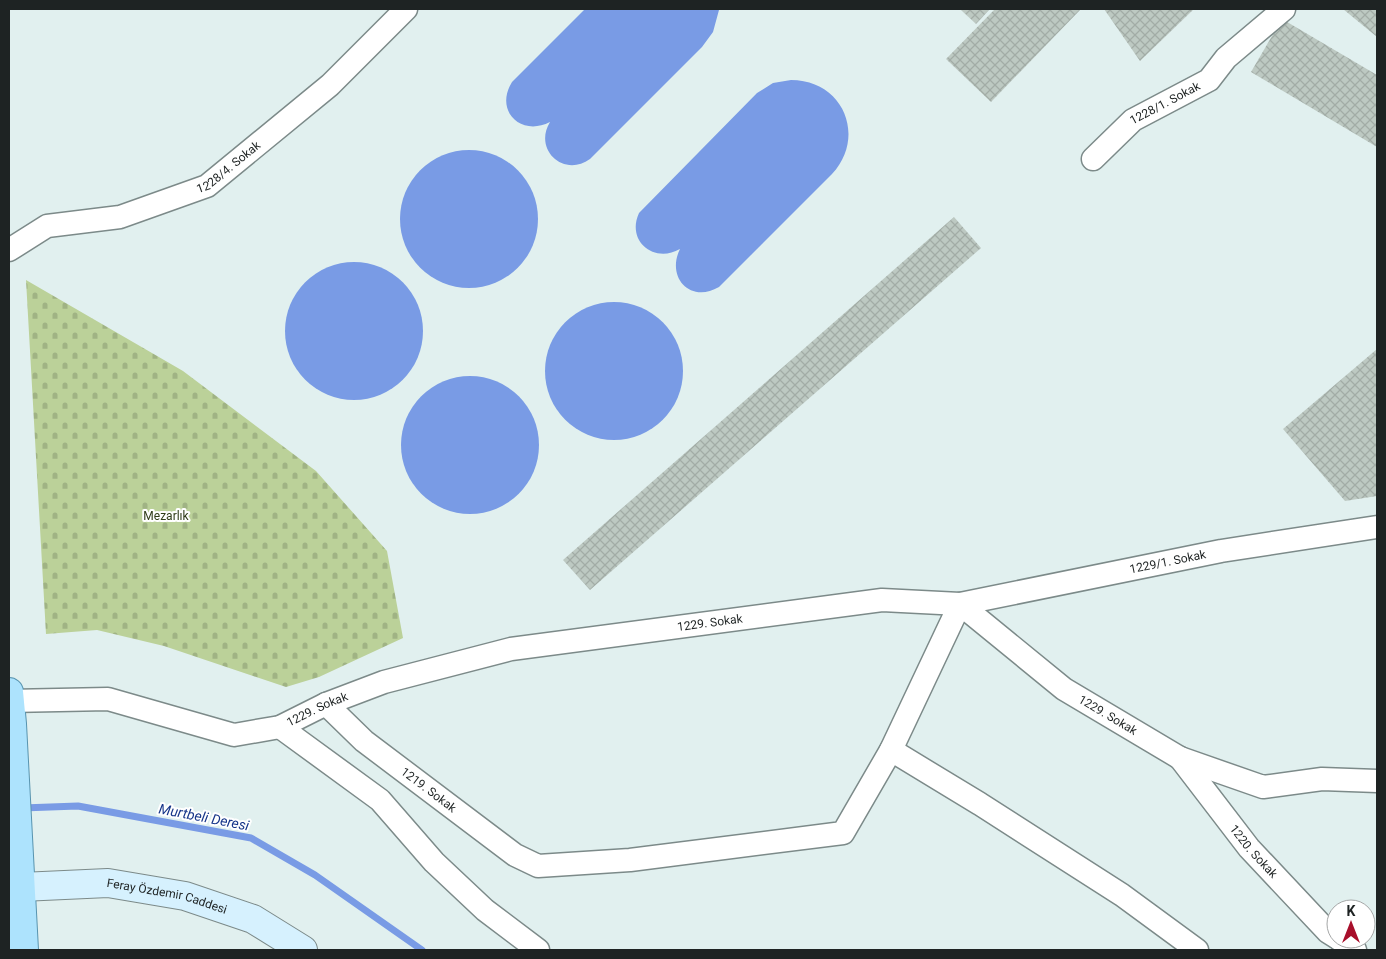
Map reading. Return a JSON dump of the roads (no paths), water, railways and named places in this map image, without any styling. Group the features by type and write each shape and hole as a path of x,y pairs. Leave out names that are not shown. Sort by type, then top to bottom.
{"main road":[{"path":"10,705 16,881 24,950"}],"street":[{"name":"1228/4. Sokak","path":"9,250 47,226 120,217 207,186 330,85 406,9"},
{"name":"1228/1. Sokak","path":"1093,159 1133,120 1209,80 1226,58 1284,9"},
{"name":"1229/1. Sokak","path":"960,604 1221,551 1377,527"},
{"name":"1229. Sokak","path":"10,705 108,699 234,735 280,727 326,704 384,682 511,649 882,600 960,604 1064,689 1180,758 1262,787 1322,779 1377,781"},
{"path":"960,604 891,750 980,804 1122,895 1196,950"},
{"name":"1219. Sokak","path":"326,704 364,742 515,855 538,866 630,860 843,834 891,750"},
{"path":"280,727 380,800 434,862 485,910 538,950"},
{"name":"1220. Sokak","path":"1180,758 1249,848 1326,930"},
{"name":"Feray Özdemir Caddesi","path":"16,881 108,883 185,896 253,919 303,950"}],"water":[{"path":"585,9 719,10 713,32 702,47 590,159 580,164 570,165 561,163 548,151 545,142 550,122 539,126 520,124 508,111 506,103 507,93 512,82"},
{"path":"791,80 809,82 824,89 836,100 844,113 848,128 848,143 842,159 832,174 719,287 699,292 690,290 683,285 676,269 676,259 680,249 661,254 652,252 639,241 636,233 636,223 639,213 757,93 773,83"},
{"path":"469,150 483,151 496,155 508,161 518,170 527,180 533,192 537,205 537,233 533,246 527,258 518,268 508,277 496,283 483,287 469,288 455,287 442,283 430,277 420,268 411,258 405,246 401,233 400,219 401,205 405,192 411,180 420,170 430,161 442,155 455,151"},
{"path":"354,262 368,263 381,267 393,273 403,282 412,292 418,304 422,317 422,345 418,358 412,370 403,380 393,389 381,395 368,399 354,400 340,399 327,395 315,389 305,380 296,370 290,358 286,345 285,331 286,317 290,304 296,292 305,282 315,273 327,267 340,263"},
{"path":"614,302 628,303 641,307 653,313 663,322 672,332 678,344 682,357 682,385 678,398 672,410 663,420 653,429 641,435 628,439 614,440 600,439 587,435 575,429 565,420 556,410 550,398 546,385 545,371 546,357 550,344 556,332 565,322 575,313 587,307 600,303"},
{"path":"470,376 484,377 497,381 509,387 519,396 528,406 534,418 538,431 538,459 534,472 528,484 519,494 509,503 497,509 484,513 470,514 456,513 443,509 431,503 421,494 412,484 406,472 402,459 401,445 402,431 406,418 412,406 421,396 431,387 443,381 456,377"}],"waterway":[{"name":"Murtbeli Deresi","path":"22,808 78,806 251,838 315,875 422,950"}],"park label":[{"name":"Mezarlık","path":"166,516"}]}
